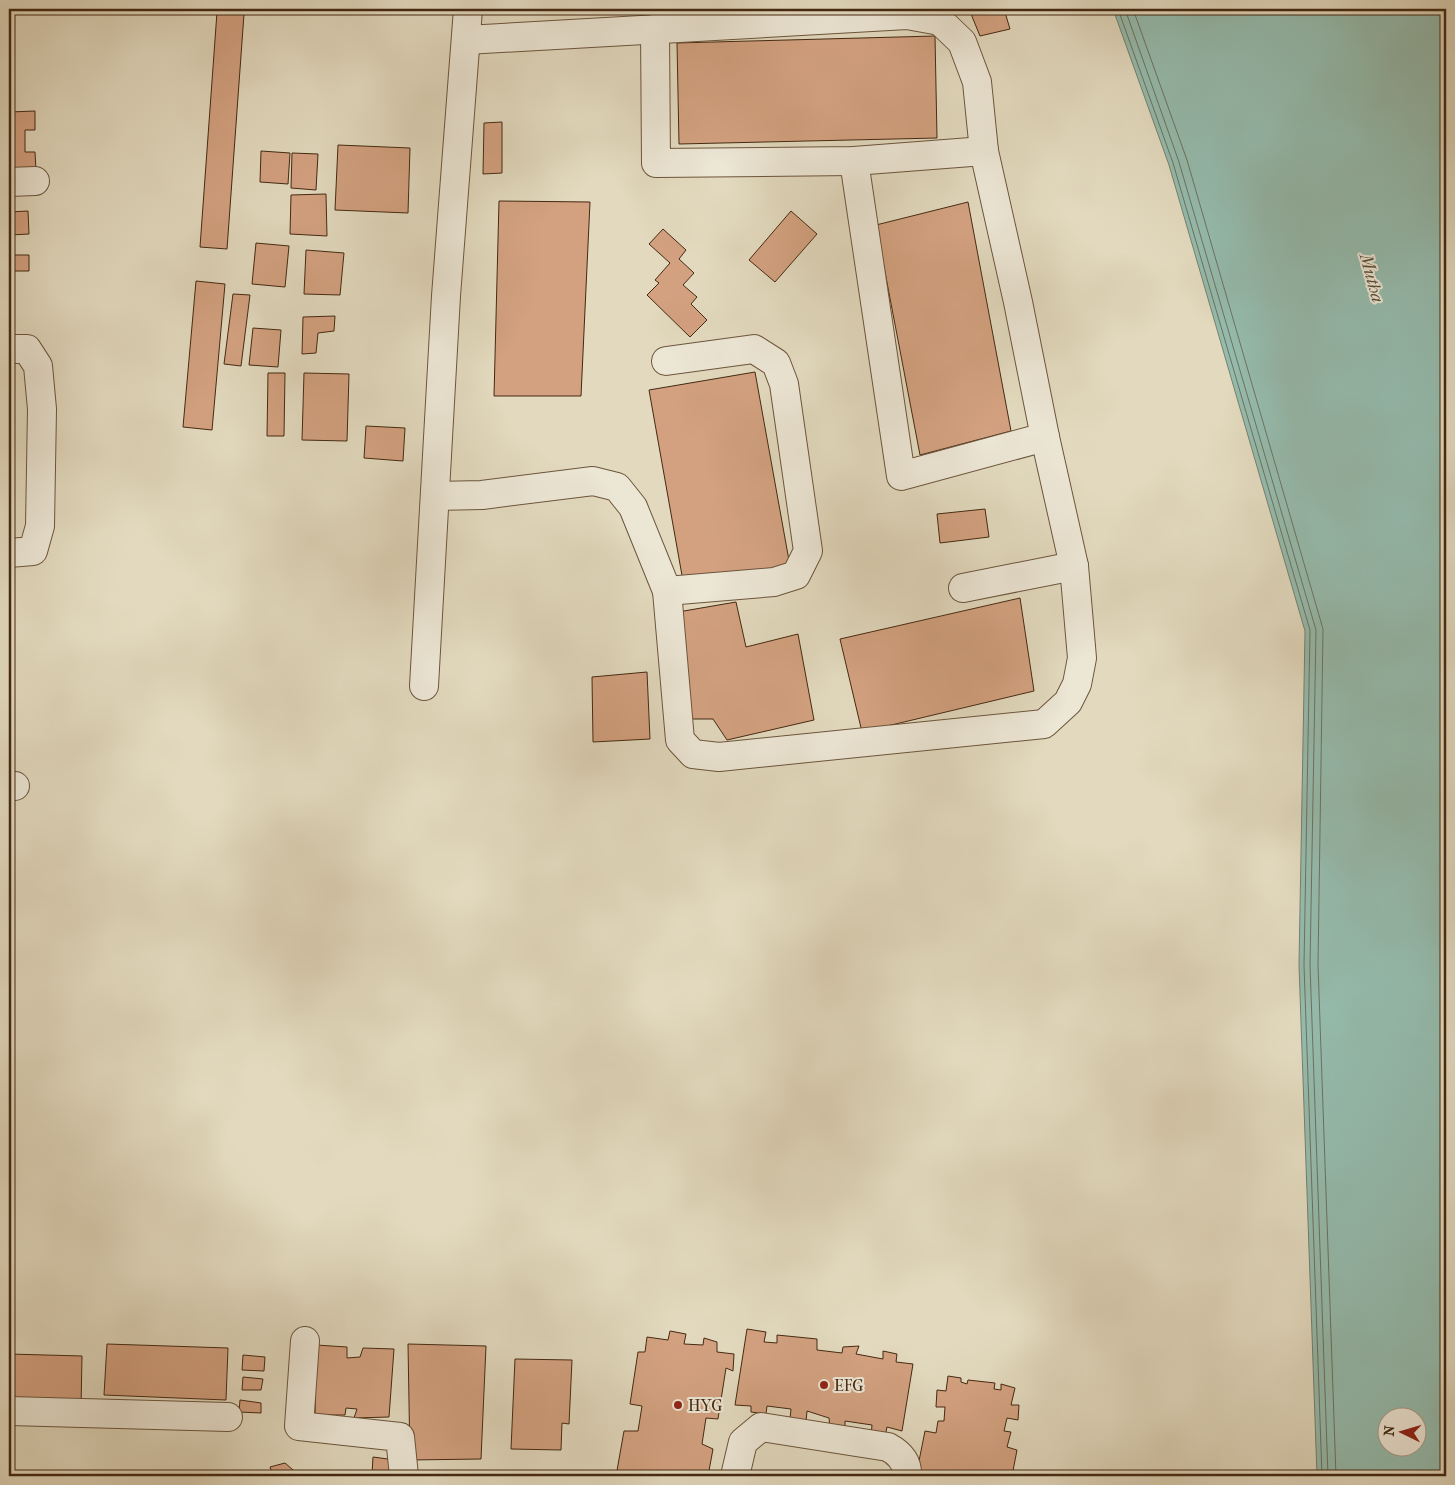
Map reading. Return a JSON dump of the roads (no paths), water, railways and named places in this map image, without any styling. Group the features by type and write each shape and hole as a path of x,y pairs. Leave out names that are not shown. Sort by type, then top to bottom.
{"street":[{"path":"424,686 446,296 468,9"},
{"path":"435,496 482,495 593,481 617,487 632,508 667,592 680,740 693,754 719,756 1044,724 1068,702 1077,684 1082,658 1074,566 984,150 977,82 962,42 940,21 907,15 466,40"},
{"path":"655,29 656,163 854,161 984,150"},
{"path":"854,161 901,476 1045,437"},
{"path":"9,349 27,349 38,366 42,409 40,526 33,551 9,553"},
{"path":"666,361 754,349 776,363 784,384 808,550 796,575 774,582 667,592"},
{"path":"963,588 1074,566"},
{"path":"305,1341 299,1426 400,1437 404,1476"},
{"path":"9,1412 228,1417"},
{"path":"735,1476 743,1442 762,1427 888,1447 899,1453 904,1462 907,1476"}],"water":[{"name":"Mutha","path":"1113,9 1446,9 1446,1476 1317,1476 1299,965 1305,631 1169,165"}],"place":[{"name":"EFG","path":"824,1385"},
{"name":"HYG","path":"678,1405"}]}
